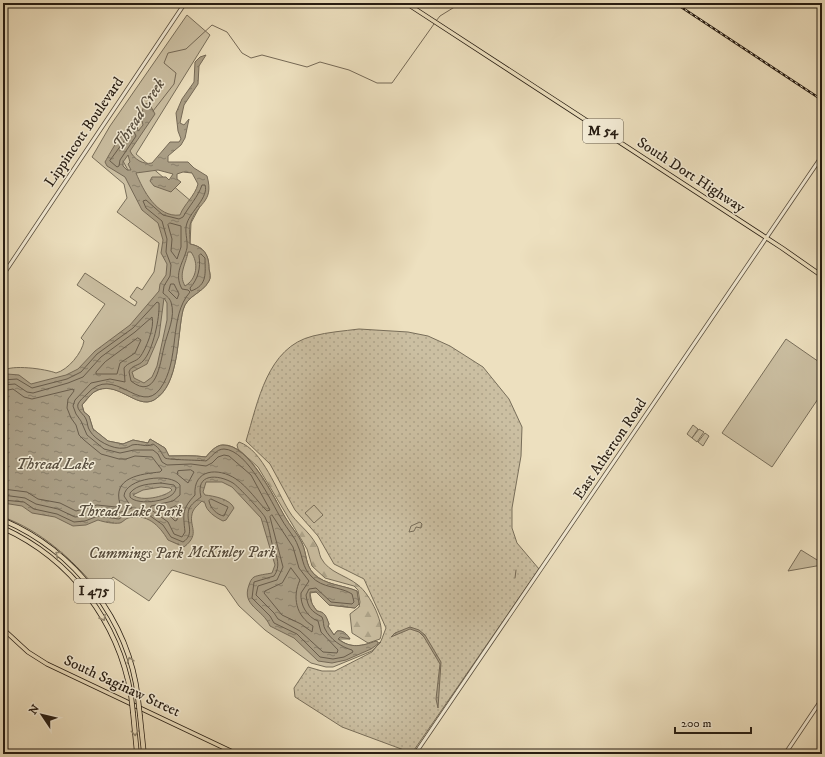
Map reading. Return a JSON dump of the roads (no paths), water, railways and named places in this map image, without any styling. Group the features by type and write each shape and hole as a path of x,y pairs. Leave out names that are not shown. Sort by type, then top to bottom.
{"highway":[{"name":"I 475","path":"3,520 26,531 47,545 71,565 90,586 106,608 123,640 133,670 138,698 144,754"},
{"name":"I 475","path":"3,528 31,543 54,559 73,577 103,617 118,646 131,694 137,754"}],"main road":[{"name":"South Dort Highway","path":"406,3 822,276"},
{"name":"South Saginaw Street","path":"3,629 28,652 47,664 237,754"}],"street":[{"name":"Lippincott Boulevard","path":"3,275 185,3"},
{"name":"East Atherton Road","path":"415,754 822,156"},
{"path":"785,754 822,699"}],"water":[{"name":"Thread Lake","path":"206,55 199,66 198,84 184,105 180,123 184,125 189,119 185,138 181,145 168,156 168,162 188,162 194,168 207,176 209,192 207,198 193,217 190,225 190,244 199,247 207,256 210,280 203,289 191,298 185,305 181,320 173,371 169,383 162,393 154,400 147,402 140,401 118,391 102,389 89,396 82,405 84,412 89,416 93,429 108,441 123,444 133,440 148,443 150,439 165,448 169,456 206,457 211,451 220,445 233,447 242,453 260,474 300,540 304,547 311,571 318,578 329,583 357,591 359,604 355,608 329,605 316,592 310,592 310,598 313,605 317,611 322,612 325,615 329,624 328,626 334,635 337,631 341,631 350,639 340,637 338,639 347,644 357,646 376,641 378,642 378,644 371,649 346,660 332,663 318,661 294,638 270,626 263,615 250,603 247,592 251,580 256,576 272,573 275,565 261,518 232,487 222,482 206,482 203,492 205,495 217,497 229,502 234,508 226,520 223,521 211,514 205,503 202,501 193,511 192,538 184,547 168,540 156,525 141,517 128,518 120,523 109,523 98,520 86,525 73,526 55,517 32,513 22,506 3,503 3,378 7,374 19,375 31,384 66,375 78,369 95,351 130,325 159,291 160,284 166,275 167,264 161,253 163,240 158,223 142,210 125,177 107,166 105,162 122,135 137,125 138,131 143,125 141,117 144,104 149,103 155,114 130,151 134,157 145,163 152,163 170,142 179,142 181,139 178,131 176,113 182,99 194,82 195,62 200,57","holes":["128,155 130,162 128,164 131,170 127,170 123,166 123,162","158,170 173,174 169,180 166,177 152,177 150,181 154,186 171,192 181,182 177,179 177,174 183,172 192,173 198,184 180,215 172,215 164,212 152,202 136,173","188,252 191,252 194,256 196,270 192,279 185,286 182,277","164,298 167,303 167,320 157,366 152,377 144,383 134,378 132,372 147,364 159,336","161,487 170,488 172,490 169,493 153,498 141,498 133,495 143,490"]},
{"path":"410,627 419,630 425,635 441,662 438,708 436,699 440,664 424,637 419,632 410,629 391,637 395,633"}],"waterway":[{"name":"Thread Creek","path":"436,21 440,16 461,3"},
{"name":"Thread Creek","path":"153,111 174,84 176,73 164,63 168,53 186,49 212,25 227,32 242,53 251,58 262,55 307,67 320,62 349,70 377,83 392,83 434,24"},
{"name":"Thread Creek","path":"123,161 128,170"},
{"path":"515,578 516,570"}],"railway":[{"path":"675,3 822,100"}],"park label":[{"name":"Thread Lake Park","path":"130,511"},
{"name":"McKinley Park","path":"232,552"},
{"name":"Cummings Park","path":"136,553"}]}
